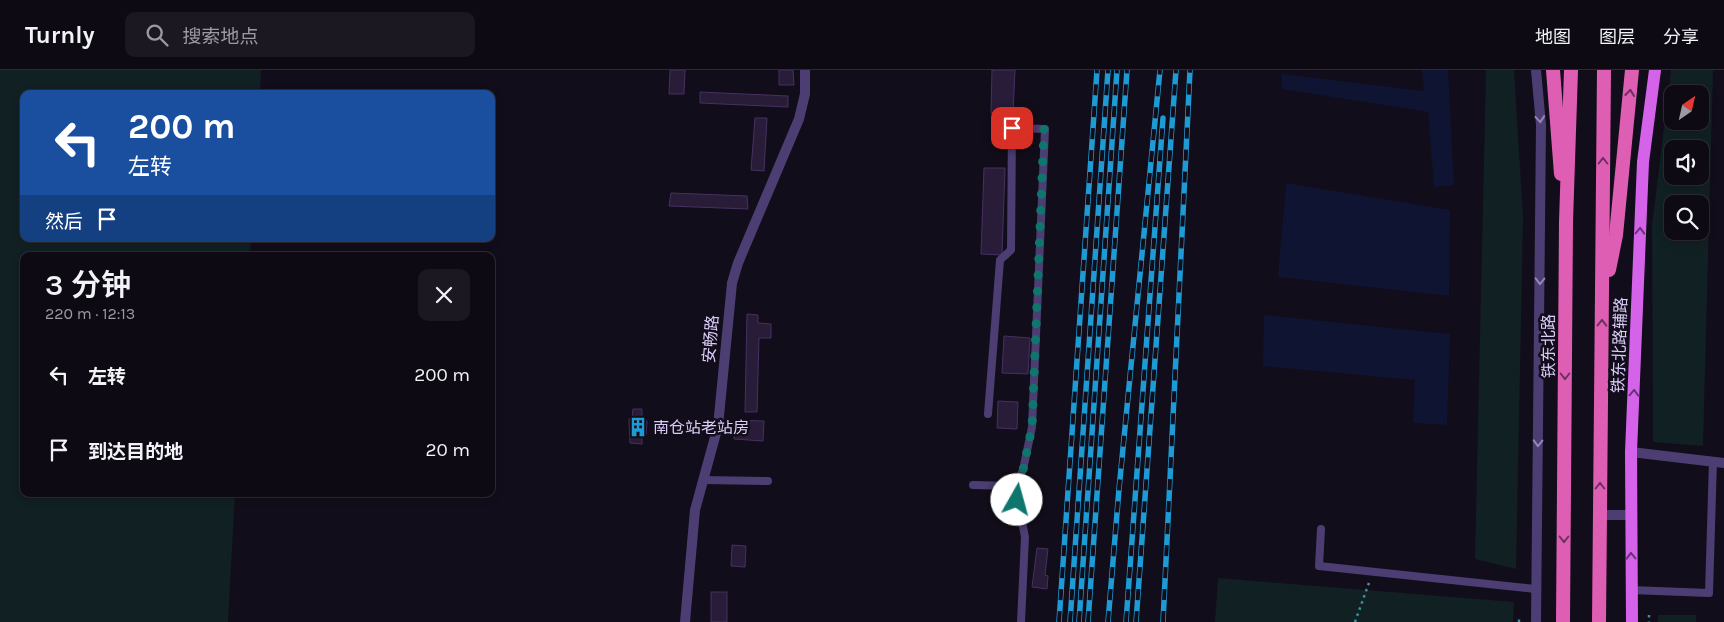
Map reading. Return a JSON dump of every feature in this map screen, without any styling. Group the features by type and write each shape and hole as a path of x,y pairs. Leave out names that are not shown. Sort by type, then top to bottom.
{"highway":[{"path":"1553,70 1566,222"},
{"name":"铁东北路","path":"1563,622 1566,222 1571,70"},
{"path":"1599,622 1604,70"},
{"path":"1602,297 1616,235 1632,70"}],"main road":[{"name":"铁东北路辅路","path":"1632,622 1631,452 1643,162 1655,70"}],"street":[{"name":"安畅路","path":"685,622 695,510 718,426 732,282 741,254 799,119 805,94 805,70"},
{"path":"1536,70 1541,125 1536,622"},
{"path":"1631,452 1719,462"},
{"path":"1600,515 1630,514"}],"lane":[{"path":"988,414 1000,260 1011,250 1012,128 1044,129 1032,427 1023,470 1015,486 1025,537 1021,622"},
{"path":"1632,590 1709,593 1719,462"},
{"path":"703,480 768,481"},
{"path":"973,485 1015,486"},
{"path":"1321,529 1319,566 1536,589"}],"path":[{"path":"1355,622 1373,572"},
{"path":"1649,615 1649,622"},
{"path":"1519,616 1519,622"}],"shaded area":[{"path":"0,70 261,70 260,90 20,90 20,242 251,242 250,252 20,252 20,497 235,497 228,622 0,622"},
{"path":"1486,70 1514,70 1523,217 1516,569 1475,559"},
{"path":"1671,70 1713,70 1709,220 1709,195 1664,195 1664,240 1708,240 1703,446 1653,442 1652,226 1664,127 1664,130 1709,130 1709,85 1669,85"},
{"path":"1218,578 1514,602 1513,622 1215,622"},
{"path":"1658,615 1696,615 1696,622 1658,622"}],"water":[{"path":"1422,70 1448,70 1454,185 1434,187 1428,112 1282,89 1282,74 1424,91"},
{"path":"1286,183 1450,210 1449,296 1278,277"},
{"path":"1264,315 1450,334 1447,425 1413,423 1415,380 1263,366"}],"building":[{"path":"670,70 685,70 684,94 669,94"},
{"path":"779,70 793,70 794,85 779,85"},
{"path":"992,70 1015,70 1013,114 991,113"},
{"path":"700,92 788,96 788,107 700,103"},
{"path":"755,118 767,118 764,171 751,170"},
{"path":"984,168 1005,168 1002,255 981,254"},
{"path":"671,193 747,196 748,209 669,206"},
{"path":"747,314 758,315 758,323 771,324 771,338 759,338 757,412 745,412"},
{"path":"1004,336 1030,338 1028,374 1002,373"},
{"path":"998,401 1018,402 1017,429 997,428"},
{"name":"南仓站老站房","path":"633,409 642,409 642,420 647,421 646,435 642,434 642,444 630,443 629,419 632,419"},
{"path":"735,420 764,421 763,441 734,439"},
{"path":"732,545 746,546 745,567 731,566"},
{"path":"1037,548 1048,549 1045,575 1048,576 1047,589 1032,587"},
{"path":"711,592 727,592 727,622 711,622"}],"railway":[{"path":"1059,622 1097,70"},
{"path":"1070,622 1108,70"},
{"path":"1079,622 1117,70"},
{"path":"1088,622 1127,70"},
{"path":"1108,622 1119,489 1160,70"},
{"path":"1136,622 1176,70"},
{"path":"1163,622 1190,70"},
{"path":"1126,622 1163,118"}],"place":[{"name":"南仓站老站房","path":"638,427"}],"route":[{"path":"1012,128 1044,129 1032,427 1029,449 1023,470 1015,486 1017,500"}]}
